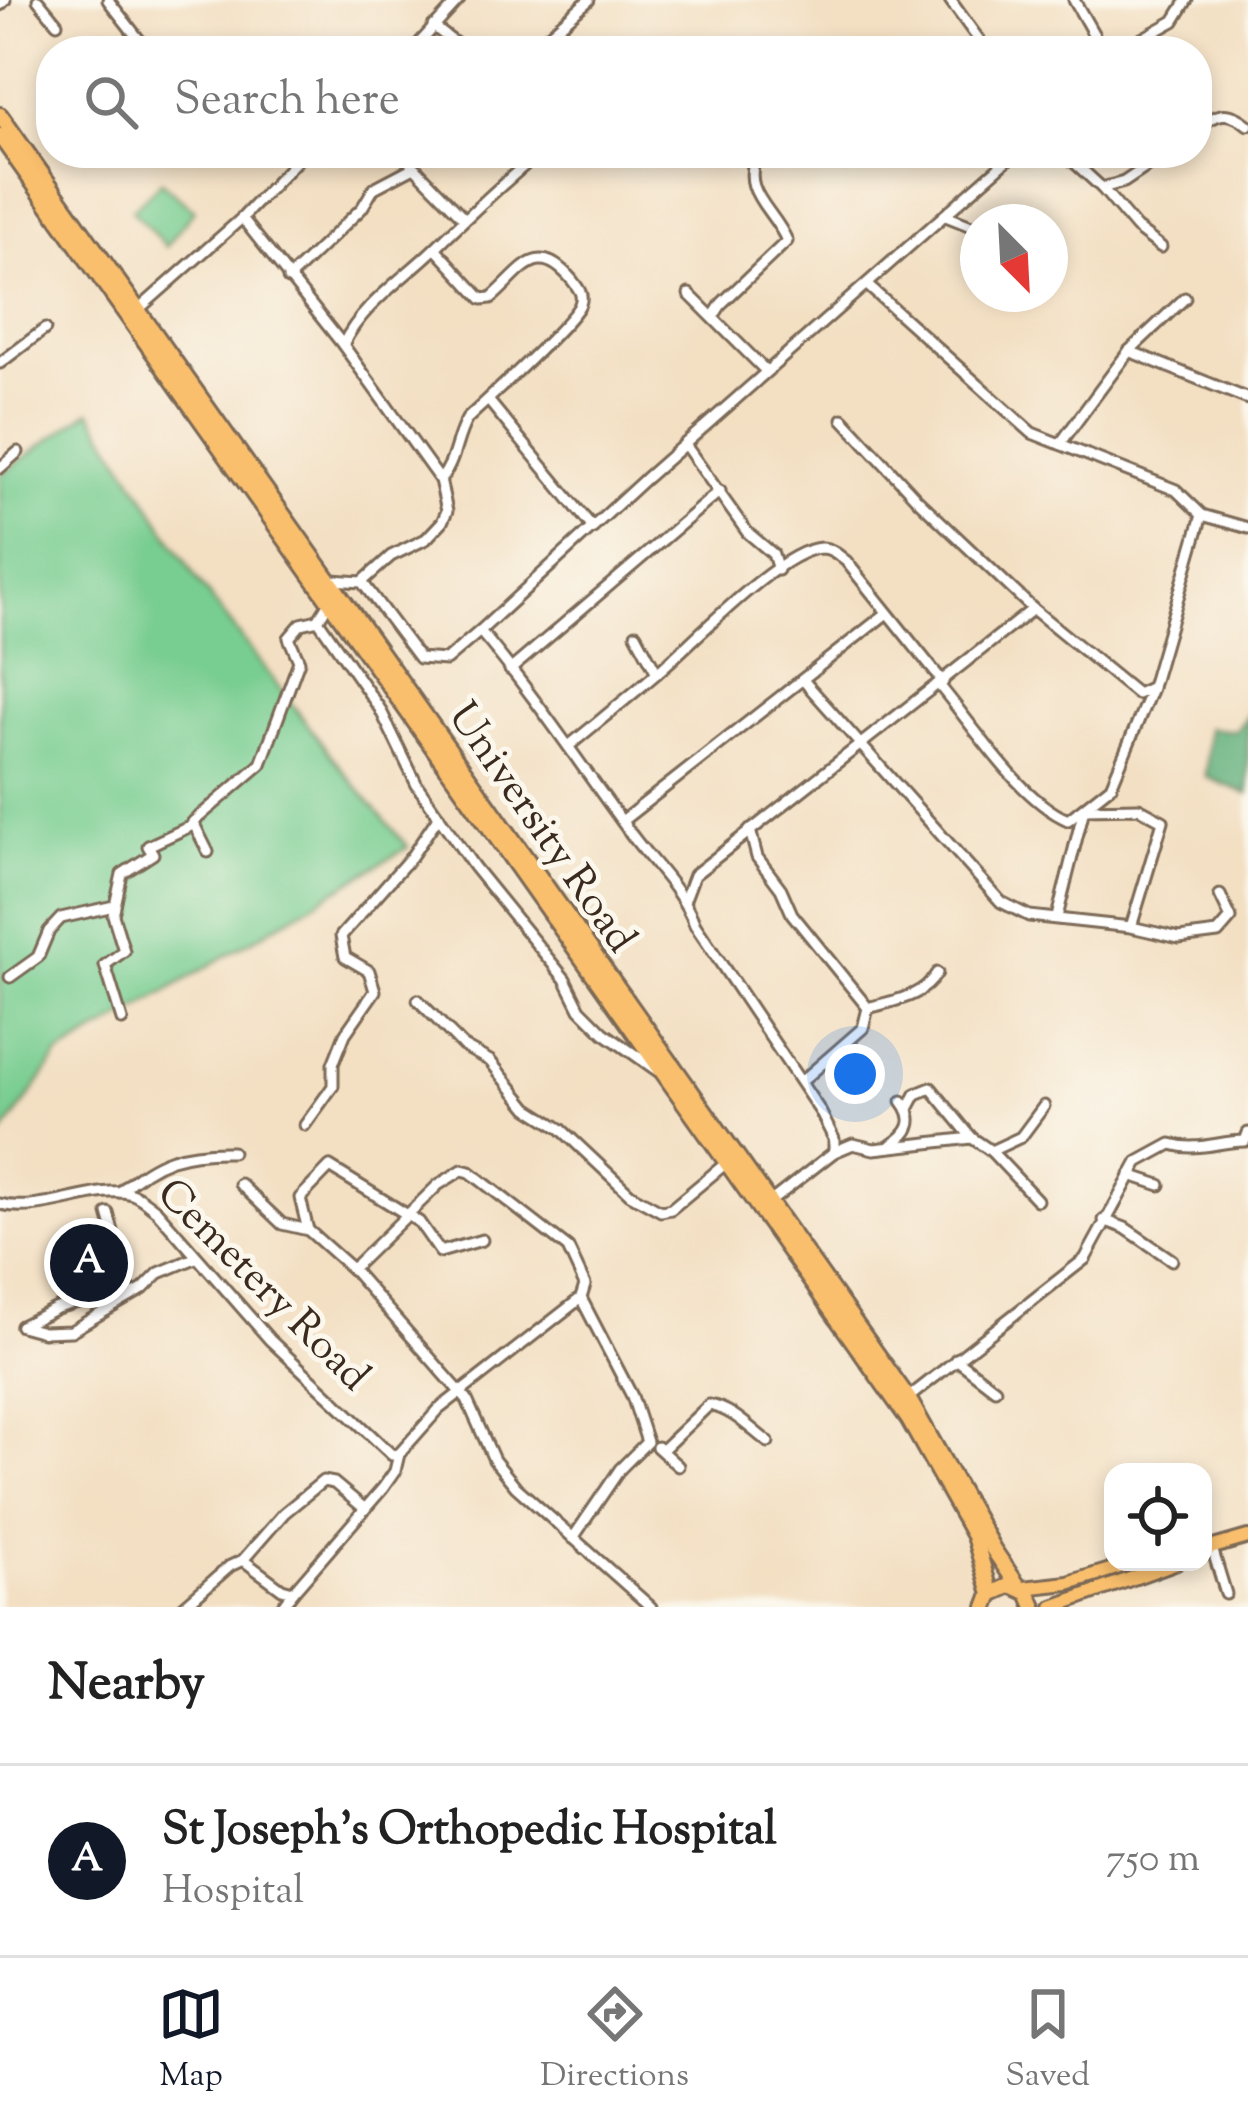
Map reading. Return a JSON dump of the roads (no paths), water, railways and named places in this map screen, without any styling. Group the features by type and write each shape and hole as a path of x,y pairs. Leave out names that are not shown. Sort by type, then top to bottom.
{"highway":[{"name":"University Road","path":"0,115 36,166"},
{"name":"University Road","path":"0,136 908,1420 970,1530 989,1600"},
{"name":"University Road","path":"38,168 908,1398 993,1550 1034,1607"},
{"path":"989,1600 1004,1586 1021,1587"}],"main road":[{"path":"1212,1548 1248,1538"},
{"path":"1021,1587 1068,1583 1107,1571"},
{"path":"1053,1607 1152,1571"},
{"path":"973,1607 989,1600"}],"street":[{"path":"38,0 57,23"},
{"path":"108,0 136,36"},
{"path":"425,36 459,0"},
{"path":"547,36 589,0"},
{"path":"950,0 976,36"},
{"path":"1075,0 1095,36"},
{"path":"1147,36 1174,21 1187,0"},
{"path":"433,26 446,36"},
{"path":"1212,119 1229,113 1248,125"},
{"path":"138,310 242,218 290,168"},
{"path":"288,279 362,208 374,188 412,168"},
{"path":"415,168 464,218"},
{"path":"343,345 349,331 382,296 521,168"},
{"path":"713,317 722,302 787,241 755,192 753,168"},
{"path":"362,582 419,658 446,660 999,168"},
{"path":"1080,168 1136,228 1161,247"},
{"path":"1102,188 1124,182 1145,168"},
{"path":"946,216 960,222"},
{"path":"242,218 343,345 440,480 448,511 426,539 392,556 362,582 332,580"},
{"path":"435,248 482,298 491,298 534,260 544,257 555,261 581,292 578,310 467,418 450,469 440,480"},
{"path":"867,285 1032,433 1176,490 1202,515 1248,528"},
{"path":"689,294 766,371"},
{"path":"1060,444 1129,351 1185,298"},
{"path":"0,362 46,328"},
{"path":"1129,351 1248,399"},
{"path":"488,400 593,528"},
{"path":"843,419 918,500 1033,609 1138,694 1152,687"},
{"path":"686,446 747,532 773,554 778,570"},
{"path":"0,468 18,452"},
{"path":"510,670 720,491"},
{"path":"569,746 734,602 818,548 833,550 1027,790 1052,813 1068,820 1111,786 1152,687 1202,515"},
{"path":"122,1020 105,965 124,951 116,932 114,906 122,874 153,854 148,846 193,825 261,764 299,661 289,638 301,624 318,620 328,604"},
{"path":"685,899 694,875 1033,609"},
{"path":"622,821 887,613"},
{"path":"318,620 362,680 417,785 525,934 565,979 590,1021 658,1071"},
{"path":"480,631 658,872 685,899 695,925 801,1082 834,1139 834,1151"},
{"path":"635,634 657,673"},
{"path":"803,680 991,893 1017,912 1179,938 1218,933 1231,918 1220,895"},
{"path":"1084,809 1139,808 1163,821 1131,927"},
{"path":"1057,917 1084,809"},
{"path":"304,1125 333,1086 333,1064 345,1034 375,992 369,971 345,957 341,936 411,857 439,816"},
{"path":"193,825 208,852"},
{"path":"750,830 757,857 781,889 792,914 868,1008"},
{"path":"10,977 38,958 61,918 114,906"},
{"path":"868,1008 918,994 937,973"},
{"path":"418,1000 463,1046 490,1061 528,1108 652,1207 671,1209 725,1164"},
{"path":"801,1082 863,1028 868,1008"},
{"path":"907,1146 905,1105 928,1087 1036,1200"},
{"path":"991,1151 1021,1137 1044,1106"},
{"path":"886,1148 909,1132"},
{"path":"908,1398 1085,1259 1130,1175 1145,1157 1171,1144 1188,1149 1245,1141 1248,1133"},
{"path":"770,1202 834,1151 853,1144 886,1148 972,1138"},
{"path":"120,1192 141,1172 176,1155 232,1152"},
{"path":"308,1230 300,1198 329,1166 419,1222 440,1252 482,1240"},
{"path":"282,1607 365,1509 395,1471 399,1454 439,1409 581,1298 585,1285 568,1248 470,1172 455,1172 352,1269"},
{"path":"1130,1175 1160,1185"},
{"path":"241,1184 282,1224 308,1230 352,1269 460,1392 494,1460 517,1487 652,1607"},
{"name":"Cemetery Road","path":"0,1204 46,1206 131,1194 156,1210 270,1340 392,1455 399,1454"},
{"path":"108,1213 130,1294"},
{"path":"1104,1220 1125,1228 1172,1260"},
{"path":"130,1294 124,1289 57,1308 21,1326 43,1332 71,1330 143,1289 159,1274 196,1258"},
{"path":"581,1298 632,1396 647,1442 678,1466"},
{"path":"956,1360 995,1389"},
{"path":"662,1450 709,1405 734,1412 742,1425 768,1442"},
{"path":"573,1538 620,1469 647,1442"},
{"path":"183,1607 243,1560 284,1513 323,1481 334,1483 365,1509"},
{"path":"1212,1559 1226,1594"},
{"path":"243,1560 293,1592"}],"place":[{"name":"St Joseph's Orthopedic Hospital","path":"89,1263"}]}
